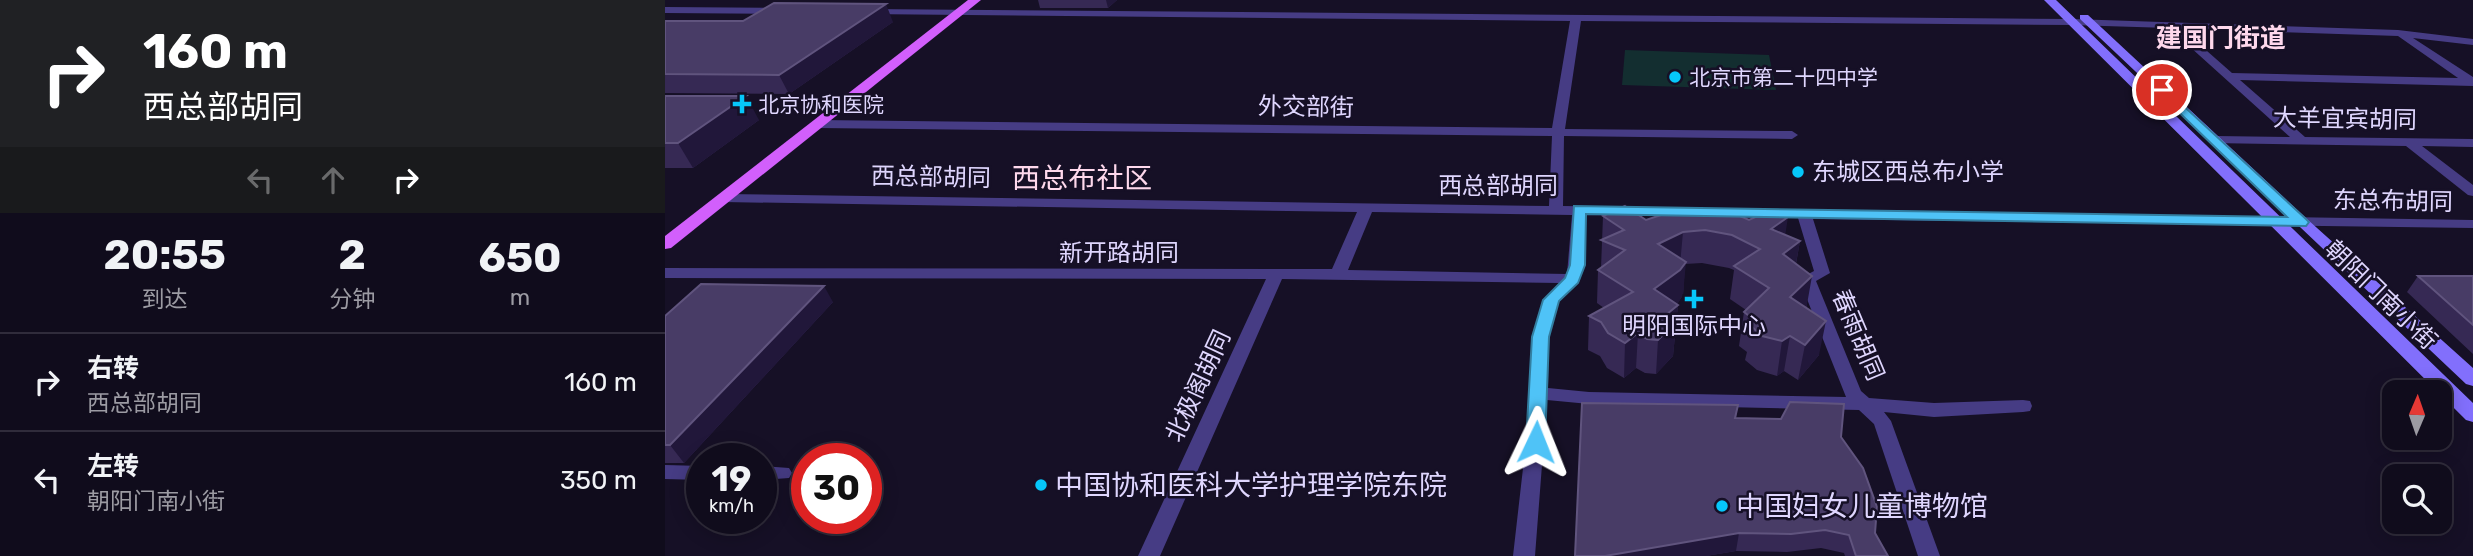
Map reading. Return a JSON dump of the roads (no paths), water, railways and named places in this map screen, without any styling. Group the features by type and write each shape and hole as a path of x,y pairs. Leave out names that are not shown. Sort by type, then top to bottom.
{"main road":[{"path":"665,244 975,0"},
{"name":"朝阳门南小街","path":"2050,0 2473,415"},
{"name":"朝阳门南小街","path":"2066,0 2301,222 2473,379"}],"street":[{"path":"665,10 792,11"},
{"path":"861,12 2073,22 2398,33 2472,42"},
{"path":"1556,209 1558,133 1576,19"},
{"path":"2170,24 2303,142"},
{"path":"2398,33 2473,82"},
{"path":"2230,76 2473,82"},
{"name":"外交部街","path":"818,124 1792,135"},
{"name":"大羊宜宾胡同","path":"2216,140 2473,143"},
{"path":"2410,143 2473,192"},
{"name":"西总部胡同","path":"724,198 2271,219"},
{"path":"1338,274 1366,208"},
{"path":"1524,556 1541,337 1552,300 1573,279 1577,265 1579,209"},
{"name":"春雨胡同","path":"1804,213 1822,273 1807,279 1853,394 1882,421 1929,556"},
{"name":"东总布胡同","path":"2271,219 2301,222 2473,224"},
{"name":"新开路胡同","path":"665,273 1338,274 1573,279"},
{"name":"北极阁胡同","path":"1149,556 1276,275"},
{"path":"1538,393 1589,398 1864,404 1934,410 2023,406"},
{"path":"665,472 686,472"},
{"path":"777,473 782,473"}],"place":[{"name":"北京市第二十四中学","path":"1675,77"},
{"name":"北京协和医院","path":"742,104"},
{"name":"东城区西总布小学","path":"1798,172"},
{"name":"明阳国际中心","path":"1694,299"},
{"name":"中国协和医科大学护理学院东院","path":"1041,485"},
{"name":"中国妇女儿童博物馆","path":"1722,506"}],"district":[{"name":"建国门街道","path":"2221,38"},
{"name":"西总布社区","path":"1082,178"}]}
